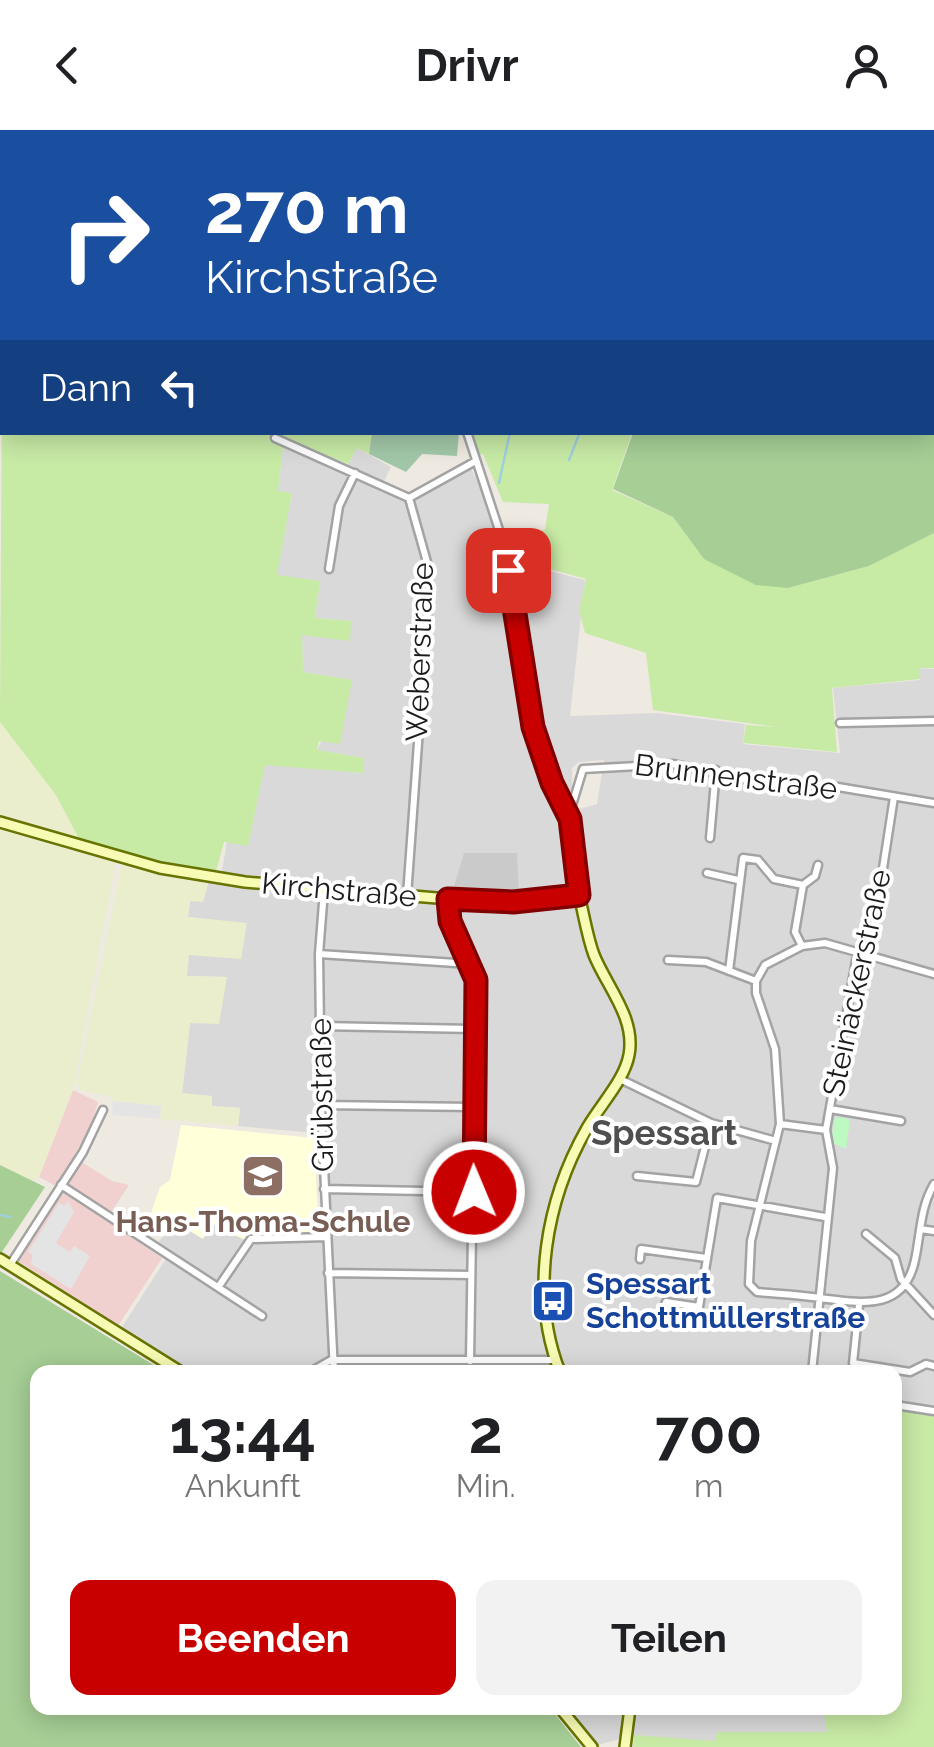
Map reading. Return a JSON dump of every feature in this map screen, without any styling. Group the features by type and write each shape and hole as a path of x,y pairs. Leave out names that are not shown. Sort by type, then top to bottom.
{"street":[{"path":"468,435 500,533 521,634 533,727 566,809 579,895 594,956 630,1035 629,1056 584,1134 562,1182 548,1230 546,1296 558,1365"},
{"path":"275,438 409,498 474,462"},
{"path":"328,569 339,506 355,472"},
{"name":"Weberstraße","path":"407,896 428,590 426,562 409,498"},
{"path":"840,723 934,721"},
{"name":"Brunnenstraße","path":"566,809 573,802 583,768 643,763 716,770 742,779 934,803"},
{"path":"710,838 716,770"},
{"name":"Steinäckerstraße","path":"813,1365 830,1233 825,1217 834,1168 826,1130 858,956 872,939 894,797"},
{"name":"Kirchstraße","path":"0,822 121,858 219,878 448,899 513,902 579,895"},
{"path":"729,972 740,863 747,858 758,860 774,879 802,885 815,876 818,865"},
{"path":"706,873 738,880"},
{"path":"802,885 795,932 802,946"},
{"name":"Grübstraße","path":"324,890 319,954 320,1104 332,1365"},
{"path":"448,899 450,921 476,980 470,1361"},
{"path":"756,981 771,960 802,946 826,943 858,956 934,974"},
{"path":"319,954 471,964"},
{"path":"668,960 691,959 756,981"},
{"path":"756,981 775,1049 780,1124 763,1206 751,1241 749,1284 758,1292 860,1305 886,1300 906,1284 924,1203 934,1184"},
{"path":"320,1026 474,1028"},
{"path":"618,1079 711,1123 776,1141"},
{"path":"320,1104 474,1108"},
{"name":"Steinäckerstraße","path":"830,1109 901,1121"},
{"path":"103,1110 61,1186 5,1262 170,1365"},
{"path":"638,1176 696,1182 711,1123"},
{"path":"780,1124 826,1130"},
{"path":"61,1186 262,1316"},
{"path":"324,1190 474,1192"},
{"path":"660,1319 666,1302 699,1307 717,1198 825,1217"},
{"path":"920,1228 934,1231"},
{"path":"866,1234 868,1240 895,1258 906,1284 934,1315"},
{"path":"219,1286 251,1238 326,1237"},
{"path":"640,1259 641,1249 706,1258"},
{"path":"328,1273 471,1275"},
{"path":"860,1305 854,1363 866,1365"},
{"path":"322,1365 331,1360 556,1360"},
{"path":"902,1371 910,1372 926,1364 934,1366"},
{"path":"902,1405 934,1411"},
{"path":"566,1715 592,1747"},
{"path":"625,1747 629,1715"}],"shaded area":[{"path":"372,435 459,435 457,456 422,454 406,472 369,454"},
{"path":"283,446 344,471 357,448 391,467 380,489 404,499 470,467 485,494 505,560 585,580 570,716 657,713 745,724 743,744 840,753 833,688 920,680 920,668 934,669 934,1406 902,1402 902,1365 178,1365 120,1330 171,1251 159,1242 173,1221 219,1225 252,1243 330,1239 326,1134 238,1126 240,1108 211,1106 211,1096 182,1094 190,1023 227,977 186,976 188,955 247,924 188,917 190,901 203,901 209,880 220,882 227,842 248,845 265,764 362,773 364,758 317,750 351,680 303,672 302,635 351,621 315,618 320,581 276,576 292,494 278,491","holes":["604,760 597,804 562,814 555,797 572,790 572,768 579,762"]},
{"path":"0,722 56,795 83,846 0,818"},
{"path":"0,825 116,862 73,1090 39,1177 32,1181 0,1165"},
{"path":"464,853 517,853 519,896 476,898 452,893"},
{"path":"122,863 209,880 203,902 190,901 188,917 247,923 241,959 189,955 187,976 227,977 219,1024 190,1023 182,1093 212,1096 212,1106 240,1108 238,1126 160,1119 161,1106 113,1101 109,1096 80,1090 77,1083"},
{"path":"73,1090 98,1102 91,1127 73,1157 112,1181 129,1185 106,1220 162,1258 118,1326 18,1261 63,1190 39,1177"},
{"path":"113,1101 161,1106 160,1119 112,1115"},
{"path":"181,1125 314,1138 319,1231 243,1239 212,1224 203,1239 173,1221 163,1237 146,1228 160,1187 170,1180"},
{"path":"68,1201 74,1212 56,1243 70,1252 74,1246 90,1256 71,1289 31,1264 33,1255 28,1252 59,1203 64,1206"},
{"path":"573,1715 824,1715 828,1732 717,1732 715,1742 634,1735 598,1745"}],"green space":[{"path":"2,435 271,435 269,440 283,446 278,491 292,493 277,575 320,581 315,618 351,621 350,641 302,635 303,672 352,680 340,744 319,741 317,750 364,758 363,773 265,765 248,846 224,842 215,875 83,846 56,795 0,722"},
{"path":"277,435 372,435 369,454 357,448 348,464"},
{"path":"471,435 631,435 612,490 673,517 704,559 788,588 869,566 934,533 934,668 920,668 920,679 832,688 837,752 743,743 746,725 776,727 653,710 646,653 585,633 579,610 586,579 525,562 518,535 545,530 549,504 503,502 483,454 477,455"},
{"path":"632,435 934,435 934,533 869,566 788,588 756,585 704,559 673,517 613,489"},
{"path":"835,1117 850,1119 846,1149 831,1142"},
{"path":"0,1165 45,1187 0,1255"},
{"path":"0,1271 154,1365 30,1365 30,1715 556,1715 581,1747 0,1747"},
{"path":"902,1408 934,1412 934,1747 633,1747 634,1735 715,1741 717,1732 827,1732 824,1715 902,1715"}],"waterway":[{"path":"499,483 509,435"},
{"path":"569,460 579,435"},
{"path":"0,1215 11,1217"}],"place":[{"name":"Hans-Thoma-Schule","path":"263,1176"},
{"name":"Spessart Schottmüllerstraße","path":"553,1301"}],"district":[{"name":"Spessart","path":"664,1133"}],"route":[{"path":"474,1192 476,980 446,910 448,899 513,902 579,895 570,819 552,783 533,727 508,570"}]}
